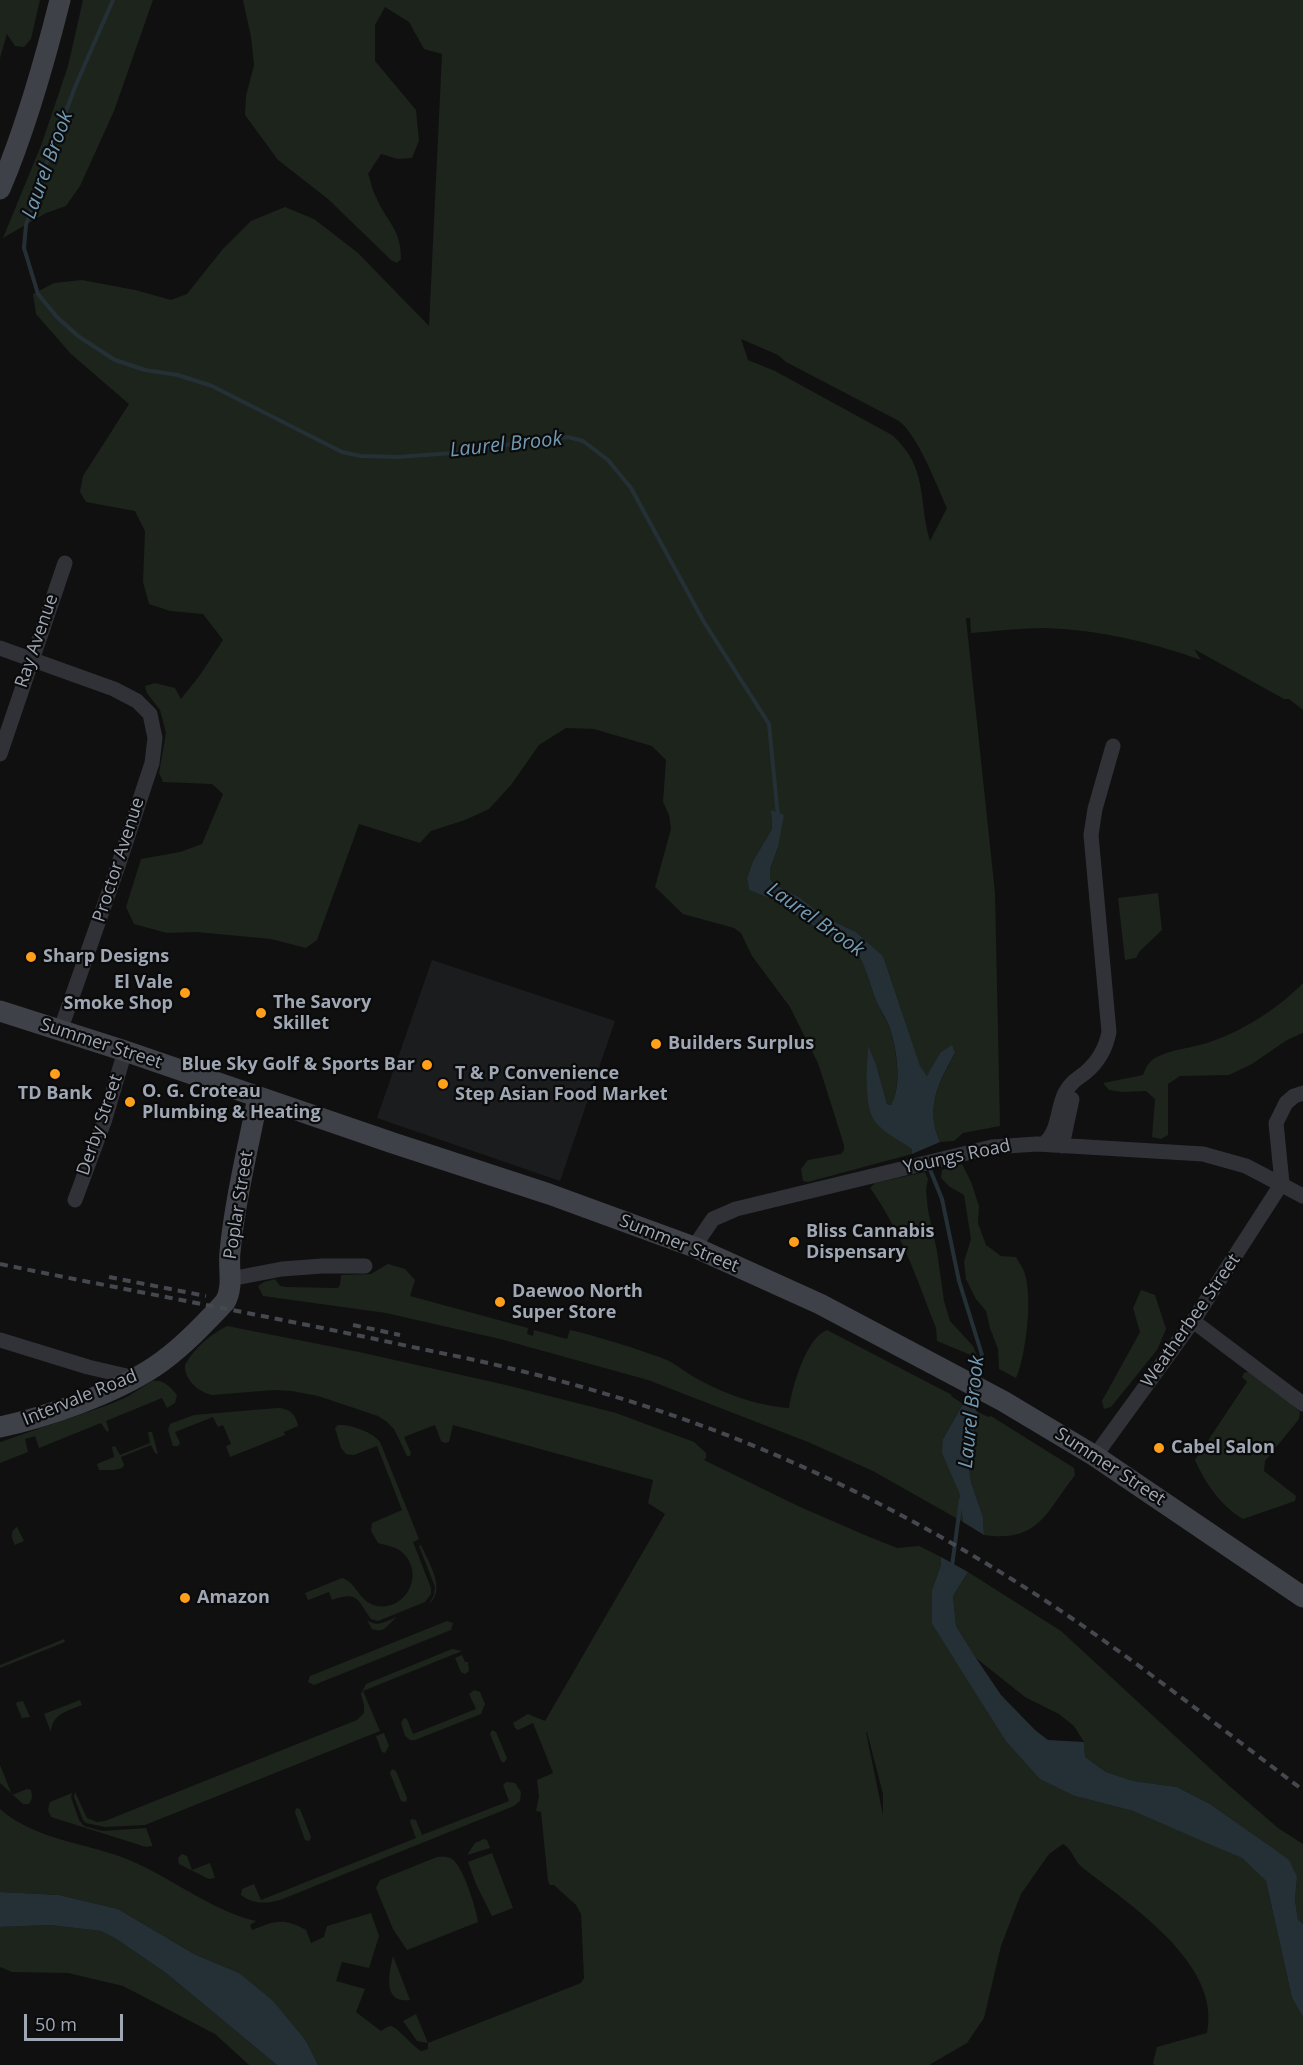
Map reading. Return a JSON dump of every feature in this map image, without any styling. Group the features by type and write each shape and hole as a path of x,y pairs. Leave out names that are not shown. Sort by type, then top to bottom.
{"main road":[{"path":"0,189 13,158 41,70 60,0"},
{"name":"Summer Street","path":"0,1011 549,1194 694,1247 820,1304 1003,1401 1095,1456 1303,1597"},
{"name":"Poplar Street","path":"230,1278 230,1251 258,1097"},
{"name":"Intervale Road","path":"0,1427 66,1407 135,1378 170,1354 219,1308 228,1297 230,1278"}],"street":[{"name":"Ray Avenue","path":"0,754 64,563"},
{"path":"0,648 31,658"},
{"name":"Proctor Avenue","path":"31,658 114,689 137,701 150,714 155,738 152,763 60,1031"},
{"path":"1043,1144 1051,1137 1064,1094 1101,1054 1109,1032 1091,836 1095,809 1113,746"},
{"name":"Derby Street","path":"75,1200 104,1122 125,1051"},
{"path":"1062,1146 1071,1104 1086,1072"},
{"path":"1282,1183 1276,1123 1286,1103 1294,1096 1303,1093"},
{"name":"Youngs Road","path":"694,1247 713,1219 720,1215 759,1203 998,1146 1043,1144 1203,1154 1246,1166 1303,1196"},
{"name":"Weatherbee Street","path":"1095,1456 1193,1321 1282,1183"},
{"path":"230,1278 282,1269 365,1266"},
{"path":"1193,1321 1303,1404"},
{"path":"0,1340 88,1367 135,1378"}],"shaded area":[{"path":"0,0 40,0 31,39 24,47 15,46 7,34 0,58"},
{"path":"83,0 153,0 114,111 80,186 66,206 46,213 3,238 42,143 68,66"},
{"path":"243,0 1303,0 1303,710 1289,699 1284,699 1194,649 1201,660 1144,642 1086,631 1037,628 971,633 970,618 966,618 995,893 1000,1126 963,1133 954,1141 940,1142 934,1118 934,1107 943,1075 955,1054 940,1053 928,1077 920,1067 883,956 856,932 825,917 799,897 774,884 770,879 770,869 778,847 771,810 772,829 753,861 747,878 749,890 771,899 858,954 893,1040 897,1079 892,1105 887,1104 876,1064 868,1048 867,1074 912,1149 912,1154 808,1182 803,1181 801,1169 808,1160 841,1154 844,1150 818,1063 790,1007 752,956 741,933 734,928 683,914 655,887 671,829 669,815 663,802 666,760 652,746 594,729 566,728 539,745 511,785 489,809 431,831 420,843 359,824 317,940 306,948 271,939 196,932 167,933 134,924 126,907 141,859 180,852 202,844 223,794 212,784 163,782 159,773 166,733 160,710 147,693 145,686 155,683 175,688 181,699 223,640 203,614 170,611 149,604 143,582 145,531 135,511 86,502 80,492 83,476 129,404 71,354 36,314 33,294 54,283 82,280 135,290 171,300 187,294 222,250 251,221 285,207 314,219 358,253 429,326 442,54 424,49 409,22 385,7 375,25 375,61 416,110 419,141 412,158 398,159 381,154 368,174 380,206 399,240 401,259 397,263 391,260 328,199 278,160 245,115 246,96 254,65","holes":["741,339 778,355 786,362 899,421 906,428 926,462 947,508 930,541 917,472 904,447 892,435 775,371 748,360"]},
{"path":"1158,893 1162,930 1139,952 1136,958 1125,960 1118,898"},
{"path":"432,960 615,1021 560,1181 377,1118"},
{"path":"1303,983 1303,1033 1287,1040 1252,1064 1229,1075 1180,1076 1168,1084 1168,1135 1161,1139 1152,1137 1155,1099 1146,1091 1109,1090 1103,1083 1143,1075 1148,1064 1157,1057 1210,1042 1235,1032 1272,1010"},
{"path":"962,1164 979,1206 978,1223 986,1245 1001,1256 1016,1257 1026,1279 1028,1308 1026,1340 1016,1378 999,1369 998,1349 986,1311 976,1299 966,1279 964,1262 971,1239 964,1195 950,1187 941,1178 942,1170"},
{"path":"925,1172 928,1179 926,1190 928,1210 944,1301 950,1321 973,1346 978,1358 937,1341 936,1328 908,1256 891,1221 870,1188 875,1183"},
{"path":"388,1264 405,1269 415,1280 410,1296 528,1328 527,1334 533,1336 534,1330 567,1339 570,1330 606,1340 667,1360 694,1377 728,1393 752,1402 777,1407 789,1408 801,1364 819,1335 827,1330 952,1395 963,1404 943,1439 959,1492 963,1522 873,1471 808,1442 648,1380 500,1339 386,1313 263,1296 258,1286 275,1279 280,1286 286,1287 338,1288 341,1275 371,1274"},
{"path":"1141,1290 1155,1295 1166,1329 1157,1350 1111,1407 1104,1409 1102,1401 1140,1332 1133,1308"},
{"path":"227,1326 359,1352 506,1385 616,1413 694,1442 706,1453 704,1460 798,1506 897,1548 919,1546 941,1557 941,1565 932,1590 932,1624 955,1660 1075,1796 1133,1811 1203,1840 1242,1858 1266,1881 1292,1998 1303,2017 1303,2065 1154,2065 1157,2047 1207,2033 1208,2008 1201,1983 1187,1960 1168,1938 1147,1918 1083,1868 1063,1844 1049,1854 1021,1894 1001,1946 984,2018 967,2043 929,2065 318,2065 306,2041 239,1973 194,1954 118,1909 59,1895 0,1892 0,1809 31,1829 119,1856 151,1870 210,1903 256,1921 250,1925 252,1930 273,1923 291,1923 306,1930 311,1943 324,1937 327,1926 371,1913 379,1936 369,1968 342,1962 336,1981 365,1989 356,2012 381,2031 389,2026 393,2027 421,2051 428,2049 428,2043 581,1983 584,1978 581,1914 576,1905 548,1881 541,1812 536,1811 539,1796 537,1780 553,1773 533,1723 518,1730 513,1723 528,1714 545,1721 665,1514 648,1503 653,1480 453,1425 449,1442 445,1443 441,1441 435,1425 404,1437 411,1453 407,1456 394,1429 387,1422 378,1416 318,1396 274,1390 212,1395 197,1388 187,1376 185,1365 198,1348","holes":["866,1732 867,1732 883,1794 883,1815"]},
{"path":"1255,1372 1300,1412 1299,1419 1265,1461 1264,1471 1296,1496 1295,1501 1243,1519 1228,1508 1214,1493 1195,1460 1247,1382 1242,1377 1244,1373"},
{"path":"152,1381 163,1382 172,1389 177,1395 175,1403 167,1408 162,1398 106,1421 109,1430 107,1432 101,1423 39,1448 35,1436 25,1439 28,1452 0,1463 0,1442 108,1405 127,1397"},
{"path":"277,1408 291,1412 298,1426 284,1432 285,1435 230,1457 226,1446 231,1444 223,1425 218,1427 213,1417 175,1432 180,1443 178,1446 173,1446 168,1430 170,1424 194,1415"},
{"path":"978,1412 988,1417 991,1416 1074,1468 1075,1475 1048,1512 1039,1522 1017,1534 984,1535 983,1517 971,1482 968,1462"},
{"path":"338,1425 361,1429 380,1442 419,1539 413,1542 431,1588 431,1594 425,1602 378,1621 371,1619 357,1599 353,1597 332,1600 329,1592 308,1600 305,1593 342,1578 347,1580 371,1604 387,1606 404,1597 412,1580 409,1562 403,1553 378,1543 371,1531 372,1523 402,1510 377,1446 354,1455 346,1454 341,1448 335,1428"},
{"path":"148,1432 152,1432 158,1454 151,1445 121,1457 124,1465 122,1468 99,1470 97,1464 114,1457 112,1447 115,1446 120,1455 150,1443"},
{"path":"17,1527 24,1541 15,1545 12,1535"},
{"path":"421,1545 436,1583 434,1598 429,1604 435,1587 419,1546"},
{"path":"968,1572 1061,1631 1226,1783 1278,1828 1303,1844 1303,1924 1298,1921 1295,1900 1297,1877 1267,1844 1210,1804 1177,1787 1133,1781 1106,1772 1085,1757 1084,1742 1074,1726 1059,1714 1025,1697 976,1658 956,1626 953,1596"},
{"path":"397,1617 386,1628 380,1630 372,1629 367,1620 378,1624"},
{"path":"447,1621 453,1623 451,1630 314,1685 308,1682 310,1676"},
{"path":"64,1639 65,1642 0,1668 0,1665"},
{"path":"452,1649 462,1651 363,1691 380,1731 145,1825 105,1827 86,1823 83,1820 74,1797 75,1792 87,1818 97,1822 105,1821 357,1720 364,1713 361,1694 366,1684"},
{"path":"462,1655 465,1662 468,1662 469,1671 465,1674 461,1672 455,1658"},
{"path":"474,1690 480,1692 485,1704 481,1714 415,1740 410,1740 405,1736 401,1723 404,1718 407,1719 413,1734 476,1709 469,1694"},
{"path":"80,1700 82,1705 57,1717 51,1732 44,1714"},
{"path":"23,1701 30,1717 22,1718 16,1704"},
{"path":"492,1730 496,1732 507,1758 504,1763 501,1761 490,1734"},
{"path":"384,1733 389,1746 385,1753 382,1752 376,1736"},
{"path":"0,1765 11,1793 0,1783"},
{"path":"392,1769 396,1771 407,1798 406,1802 401,1801 390,1773"},
{"path":"506,1782 515,1783 521,1792 520,1801 514,1806 280,1900 259,1902 241,1895 242,1889 254,1884 261,1900 416,1838 411,1819 416,1820 422,1835 509,1801 503,1785"},
{"path":"27,1789 31,1790 32,1798 29,1804 23,1804 13,1795"},
{"path":"72,1793 71,1797 79,1820 84,1826 102,1831 146,1828 152,1846 146,1847 51,1817 48,1810 50,1802"},
{"path":"296,1808 300,1809 311,1837 309,1841 305,1840 295,1812"},
{"path":"487,1840 490,1848 467,1855 475,1843"},
{"path":"492,1853 513,1908 492,1916 468,1862"},
{"path":"182,1854 187,1856 192,1870 210,1863 215,1878 209,1879 179,1864 178,1858"},
{"path":"437,1857 446,1857 456,1863 465,1878 478,1922 407,1950 393,1929 376,1888 380,1880"},
{"path":"50,1925 101,1931 115,1938 166,1973 277,2065 249,2065 215,2034 123,1986 68,1973 12,1972 0,1967 0,1927"},
{"path":"393,1956 410,2000 401,2000 391,1992 389,1978"},
{"path":"416,2014 428,2043 417,2041 403,2021"}],"water":[{"path":"771,810 784,815 778,847 770,869 770,879 774,884 799,897 825,917 856,932 883,956 920,1066 927,1076 940,1053 952,1045 955,1053 943,1075 934,1107 934,1118 940,1142 912,1154 912,1149 885,1131 873,1117 867,1087 868,1046 876,1064 887,1104 891,1105 896,1089 897,1059 890,1028 858,954 771,899 749,890 747,878 753,861 772,829"},
{"path":"963,1404 978,1412 968,1462 971,1482 983,1517 984,1535 963,1522 959,1492 942,1453 943,1439"},
{"path":"941,1557 968,1572 953,1596 956,1626 1001,1695 1035,1730 1048,1740 1084,1742 1085,1757 1106,1772 1133,1781 1177,1787 1210,1804 1289,1860 1297,1877 1295,1900 1298,1920 1303,1924 1303,2017 1292,1998 1266,1881 1242,1858 1133,1811 1075,1796 1040,1779 1006,1741 932,1624 932,1590 941,1565"},
{"path":"0,1892 59,1895 118,1909 194,1954 239,1973 273,2001 306,2041 318,2065 277,2065 166,1973 101,1931 50,1925 0,1927"}],"waterway":[{"name":"Laurel Brook","path":"113,0 75,87 26,225 24,248 38,294 57,317 78,336 115,360 145,370 178,375 212,386 342,452 361,456 398,457 466,452 540,439 568,437 583,441 608,460 631,488 704,622 769,724 778,817"},
{"name":"Laurel Brook","path":"929,1167 942,1199 959,1281 982,1355 979,1379"},
{"name":"Laurel Brook","path":"973,1415 976,1395"},
{"name":"Laurel Brook","path":"952,1566 961,1499"}],"railway":[{"path":"0,1264 498,1365 617,1397 752,1445 819,1474 887,1508 953,1544 1049,1603 1178,1695 1303,1790"},
{"path":"109,1277 206,1296"},
{"path":"353,1325 400,1335"}],"place":[{"name":"Sharp Designs","path":"31,957"},
{"name":"El Vale Smoke Shop","path":"185,993"},
{"name":"The Savory Skillet","path":"261,1013"},
{"name":"Builders Surplus","path":"656,1044"},
{"name":"Blue Sky Golf & Sports Bar","path":"427,1065"},
{"name":"TD Bank","path":"55,1074"},
{"name":"T & P Convenience Step Asian Food Market","path":"443,1084"},
{"name":"O. G. Croteau Plumbing & Heating","path":"130,1102"},
{"name":"Bliss Cannabis Dispensary","path":"794,1242"},
{"name":"Daewoo North Super Store","path":"500,1302"},
{"name":"Cabel Salon","path":"1159,1448"},
{"name":"Amazon","path":"185,1598"}]}
